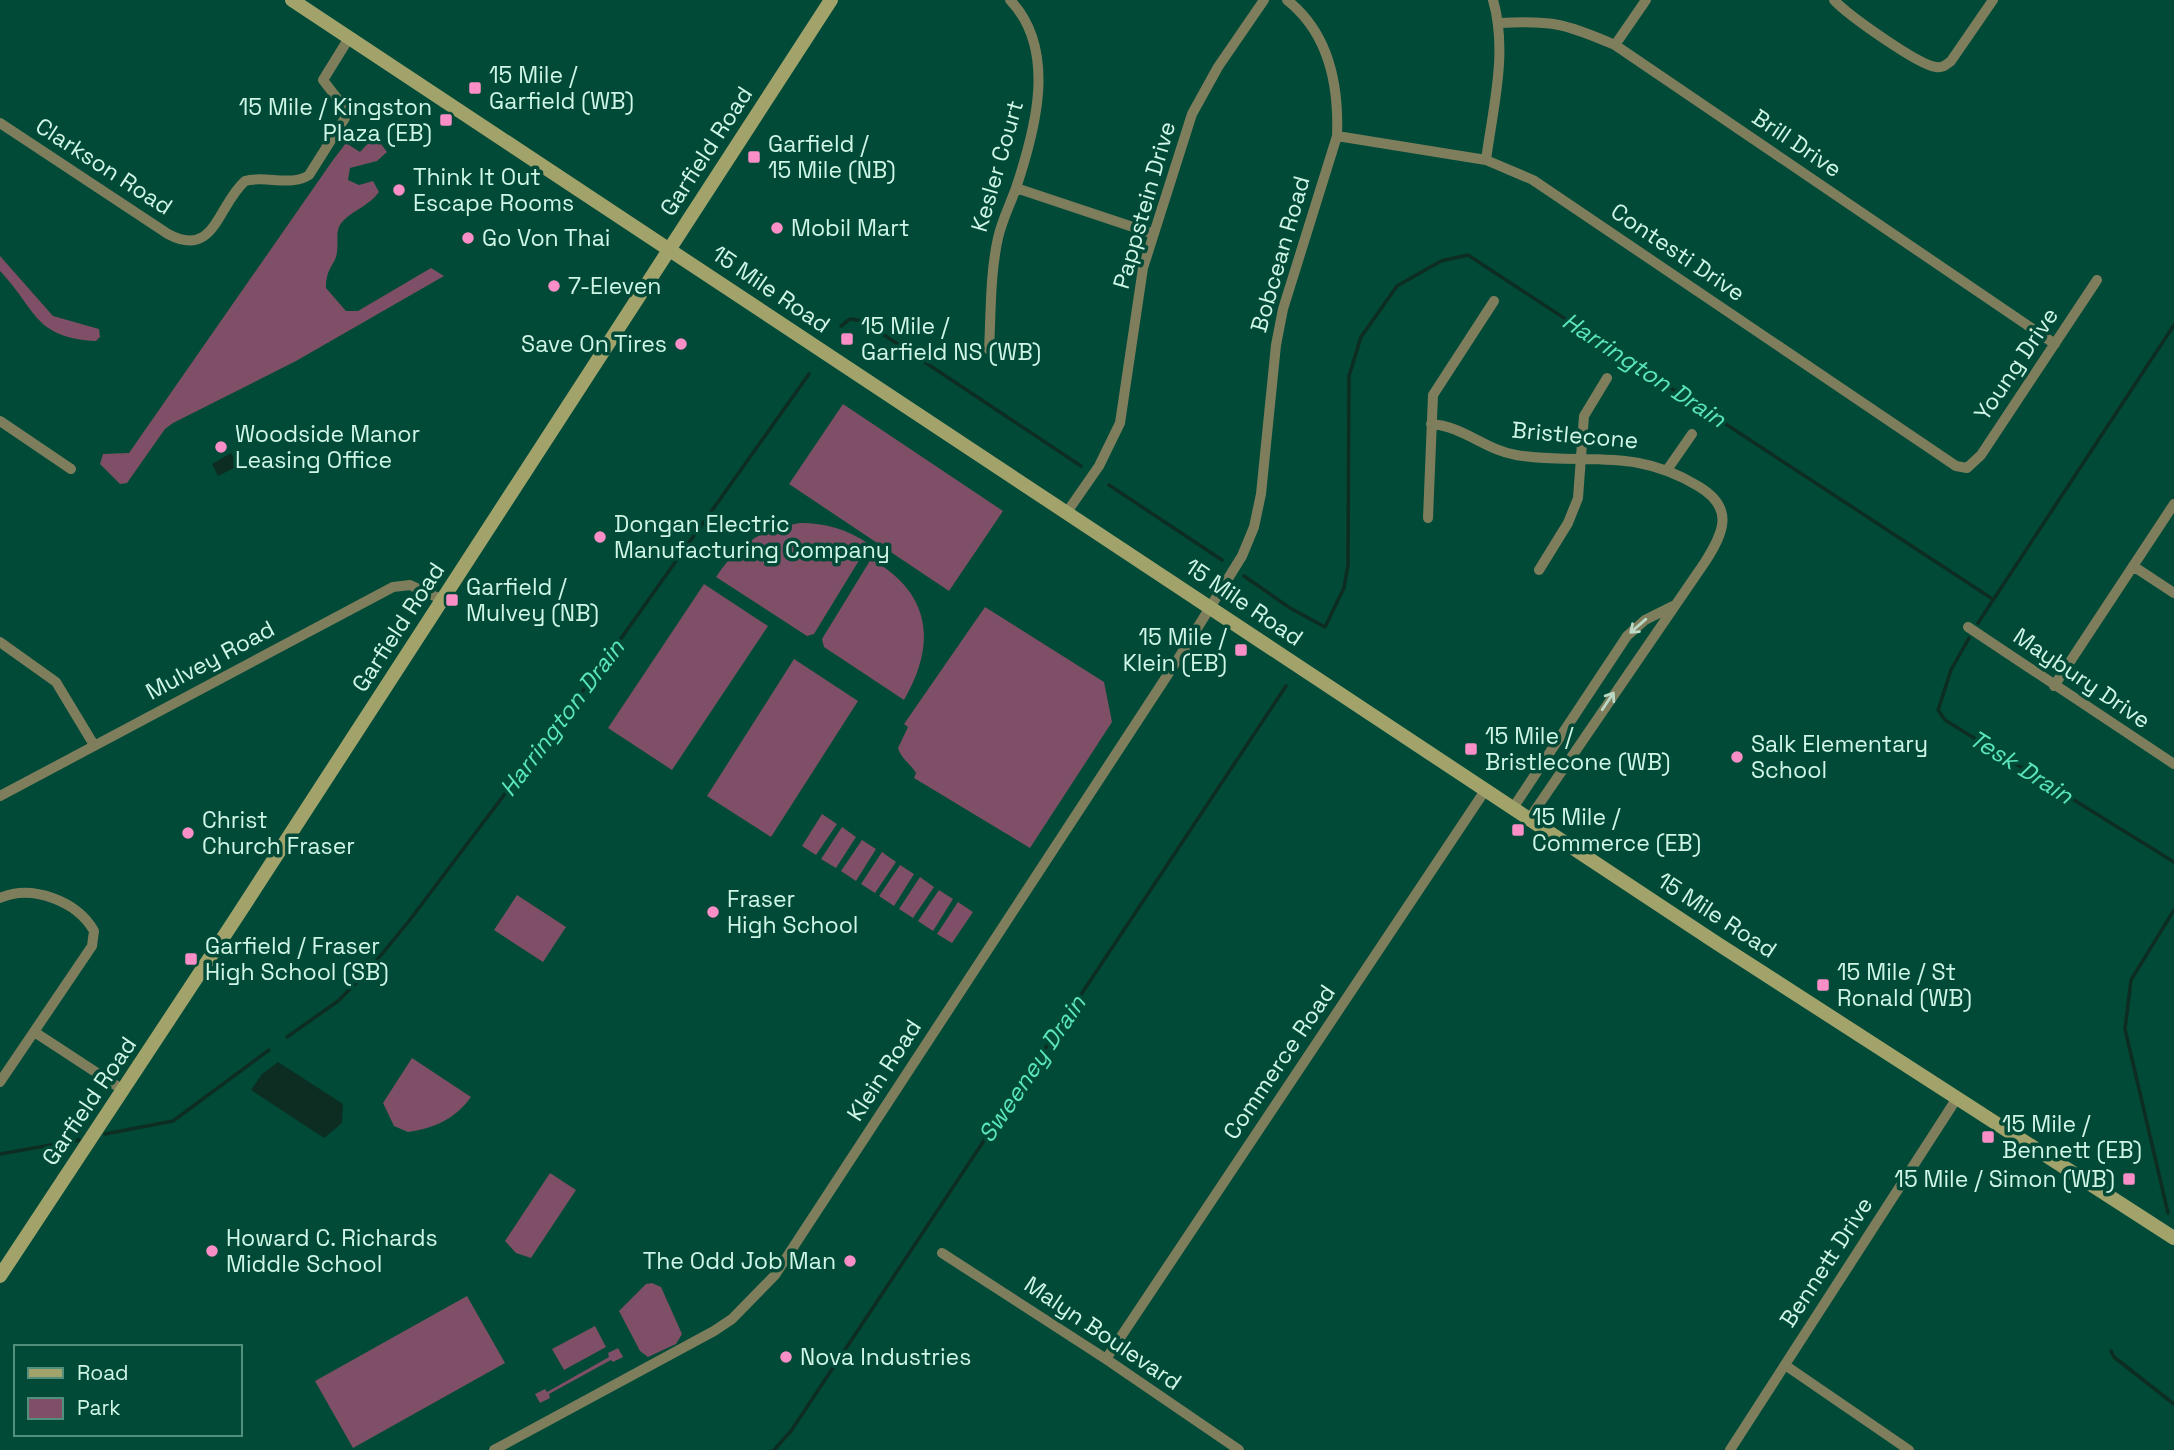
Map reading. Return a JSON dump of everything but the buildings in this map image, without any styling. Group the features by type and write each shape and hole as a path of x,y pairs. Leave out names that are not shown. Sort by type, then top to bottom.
{"main road":[{"name":"15 Mile Road","path":"292,0 1513,808 2174,1238"},
{"name":"Garfield Road","path":"0,1276 443,600 831,0"}],"street":[{"name":"Kesler Court","path":"989,350 994,257 1038,108 1039,87 1034,46 1027,26 1010,0"},
{"name":"Pappstein Drive","path":"1067,512 1099,466 1120,423 1138,294 1154,234 1200,95 1264,0"},
{"name":"Bobcean Road","path":"1209,606 1242,556 1258,516 1276,345 1283,309 1337,136 1338,108 1334,75 1312,29 1287,0"},
{"path":"1486,160 1498,77 1500,23 1493,0"},
{"path":"1615,45 1646,0"},
{"path":"1834,0 1925,64 1945,66 1958,52 1993,0"},
{"name":"Brill Drive","path":"1500,23 1551,22 1577,29 1615,45 2055,344"},
{"name":"Clarkson Road","path":"0,122 169,234 186,242 203,239 245,181 254,178 301,179 309,175 345,118 343,106 323,80 349,38"},
{"name":"Contesti Drive","path":"1337,136 1486,160 1513,170 1554,193 1946,461 1967,468"},
{"path":"1016,188 1154,234"},
{"name":"Young Drive","path":"1967,468 1981,455 2097,279"},
{"path":"1428,518 1433,395 1440,380 1494,301"},
{"path":"1539,570 1574,511 1584,416 1607,378"},
{"path":"0,421 71,469"},
{"name":"Bristlecone","path":"1431,424 1457,428 1511,454 1637,461 1667,470 1705,490 1719,505 1723,516 1718,541 1529,818"},
{"path":"1667,470 1692,433"},
{"path":"2054,686 2174,504"},
{"path":"2133,566 2174,593"},
{"name":"Mulvey Road","path":"0,796 393,587 410,585 443,600"},
{"path":"1513,808 1627,636 1645,620 1676,605"},
{"name":"Klein Road","path":"494,1450 713,1331 732,1319 775,1275 1209,606"},
{"name":"Maybury Drive","path":"1968,626 2174,764"},
{"path":"2,648 56,682 94,745"},
{"name":"Commerce Road","path":"1107,1359 1486,789"},
{"path":"0,898 8,895 42,894 58,900 84,918 94,931 92,946 36,1033 0,1082"},
{"path":"36,1033 123,1090"},
{"name":"Bennett Drive","path":"1730,1450 1957,1098"},
{"name":"Malyn Boulevard","path":"942,1253 1107,1359 1239,1450"},
{"path":"1785,1365 1909,1450"}],"green space":[{"path":"370,141 381,144 387,152 377,161 350,168 348,180 359,185 373,181 379,192 341,223 336,257 327,275 326,288 346,311 358,311 431,268 444,276 296,361 173,423 165,429 127,483 120,484 100,464 103,454 129,453 346,143 360,152"},
{"path":"0,256 53,316 99,329 100,337 96,341 76,339 48,328 0,271"},
{"path":"843,404 1003,511 949,591 789,484"},
{"path":"800,523 836,528 869,544 814,634 807,636 716,577 751,540 773,529"},
{"path":"871,559 891,572 906,587 917,604 922,621 924,639 921,659 915,679 904,700 824,647 822,639"},
{"path":"704,584 768,626 672,770 608,728"},
{"path":"985,607 1104,682 1112,722 1030,848 914,778 916,773 898,748 908,727 904,724"},
{"path":"794,659 858,701 771,837 707,796"},
{"path":"822,814 837,824 816,855 802,846"},
{"path":"842,827 856,837 836,868 821,859"},
{"path":"862,840 876,849 856,881 841,871"},
{"path":"882,852 896,862 875,893 861,884"},
{"path":"900,865 914,874 894,906 879,896"},
{"path":"920,877 934,887 913,918 899,909"},
{"path":"939,890 953,899 933,931 918,921"},
{"path":"517,895 566,927 543,962 494,930"},
{"path":"958,902 973,912 952,943 937,934"},
{"path":"412,1058 471,1097 444,1121 408,1132 394,1126 383,1103"},
{"path":"550,1173 576,1190 531,1258 516,1253 505,1241"},
{"path":"652,1283 661,1287 682,1334 676,1344 648,1357 640,1351 619,1311 646,1284"},
{"path":"467,1296 505,1363 353,1448 315,1381"},
{"path":"595,1326 606,1347 564,1370 552,1349"},
{"path":"618,1348 623,1357 613,1362 611,1360 549,1394 550,1398 540,1403 535,1394 545,1389 547,1392 609,1357 608,1353"}],"shaded area":[{"path":"231,453 238,466 218,476 212,464"},
{"path":"278,1062 343,1104 342,1123 324,1138 251,1090 262,1074"}],"waterway":[{"name":"Harrington Drain","path":"1244,576 1290,608 1325,627 1344,588 1348,565 1349,376 1361,337 1397,286 1441,261 1468,255 1991,598"},
{"name":"Harrington Drain","path":"841,326 850,319 863,321 1081,466"},
{"name":"Harrington Drain","path":"1978,623 2174,325"},
{"name":"Harrington Drain","path":"287,1037 338,1001 368,971 409,921 600,668 809,374"},
{"name":"Harrington Drain","path":"1109,485 1222,560"},
{"name":"Tesk Drain","path":"1969,638 1951,670 1938,710 1945,720 2174,862"},
{"name":"Sweeney Drain","path":"774,1450 791,1431 1286,686"},
{"name":"Tesk Drain","path":"2168,1213 2125,1029 2131,980 2174,910"},
{"name":"Harrington Drain","path":"105,1134 173,1121 269,1050"},
{"name":"Harrington Drain","path":"0,1154 79,1140"},
{"name":"Tesk Drain","path":"2111,1351 2114,1357 2174,1404"}],"place":[{"name":"15 Mile / Garfield (WB)","path":"475,88"},
{"name":"15 Mile / Kingston Plaza (EB)","path":"446,120"},
{"name":"Garfield / 15 Mile (NB)","path":"754,157"},
{"name":"Think It Out Escape Rooms","path":"399,190"},
{"name":"Mobil Mart","path":"777,228"},
{"name":"Go Von Thai","path":"468,238"},
{"name":"7-Eleven","path":"554,286"},
{"name":"15 Mile / Garfield NS (WB)","path":"847,339"},
{"name":"Save On Tires","path":"681,344"},
{"name":"Woodside Manor Leasing Office","path":"221,447"},
{"name":"Dongan Electric Manufacturing Company","path":"600,537"},
{"name":"Garfield / Mulvey (NB)","path":"452,600"},
{"name":"15 Mile / Klein (EB)","path":"1241,650"},
{"name":"15 Mile / Bristlecone (WB)","path":"1471,749"},
{"name":"Salk Elementary School","path":"1737,757"},
{"name":"15 Mile / Commerce (EB)","path":"1518,830"},
{"name":"Christ Church Fraser","path":"188,833"},
{"name":"Fraser High School","path":"713,912"},
{"name":"Garfield / Fraser High School (SB)","path":"191,959"},
{"name":"15 Mile / St Ronald (WB)","path":"1823,985"},
{"name":"15 Mile / Bennett (EB)","path":"1988,1137"},
{"name":"15 Mile / Simon (WB)","path":"2129,1179"},
{"name":"Howard C. Richards Middle School","path":"212,1251"},
{"name":"The Odd Job Man","path":"850,1261"},
{"name":"Nova Industries","path":"786,1357"}]}
